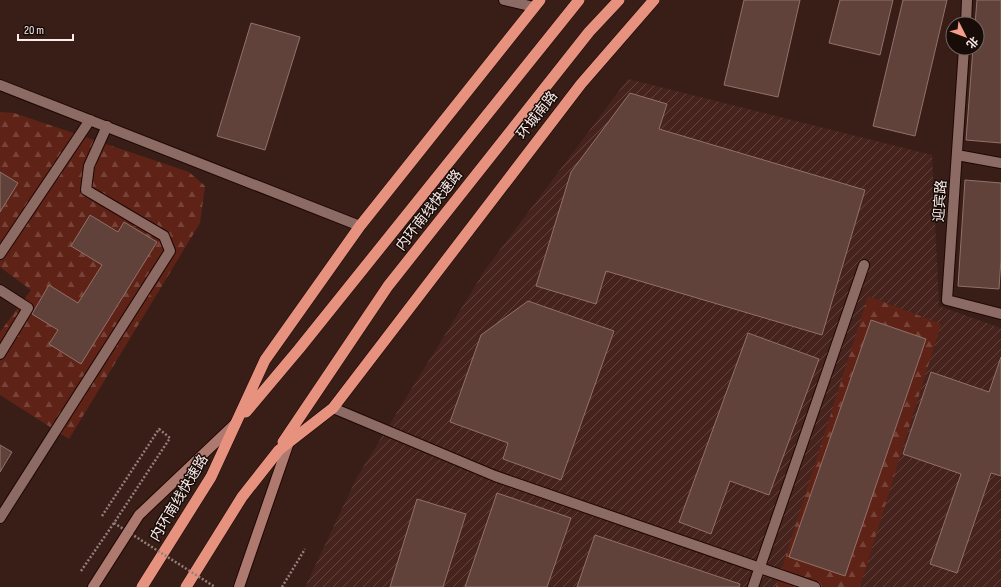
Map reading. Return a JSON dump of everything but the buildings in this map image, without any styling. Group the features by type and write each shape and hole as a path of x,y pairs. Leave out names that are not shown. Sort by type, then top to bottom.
{"highway":[{"name":"内环南线快速路","path":"238,422 299,349 579,0"},
{"name":"内环南线快速路","path":"186,587 242,497 278,450 388,286 589,32 619,0"},
{"name":"环城南路","path":"450,254 580,84 654,0"},
{"path":"360,226 537,3"},
{"name":"内环南线快速路","path":"142,587 211,477 238,422 265,360 360,226"},
{"name":"内环南线快速路","path":"278,450 333,408 450,254"}],"main road":[{"path":"93,587 139,514 238,422"},
{"path":"239,587 289,442"}],"street":[{"path":"504,0 537,3"},
{"path":"967,16 968,0"},
{"name":"迎宾路","path":"963,56 947,300 1001,314"},
{"path":"0,85 360,226"},
{"path":"0,254 90,120"},
{"path":"0,518 170,251 164,236 86,190 89,166 107,126"},
{"path":"957,155 1001,163"},
{"path":"754,587 864,265"},
{"path":"0,290 28,308 0,354"},
{"path":"333,408 494,476 815,587"}],"path":[{"path":"81,571 170,438 159,429 102,516"},
{"path":"114,523 215,587"},
{"path":"282,587 305,549"}],"shaded area":[{"path":"628,79 932,155 939,306 1001,328 1001,587 305,587 357,477 485,270"}],"green space":[{"path":"0,112 14,113 189,172 205,186 200,223 69,439 0,395 0,332 31,290 0,267"},
{"path":"868,296 941,324 860,587 776,587"}]}
